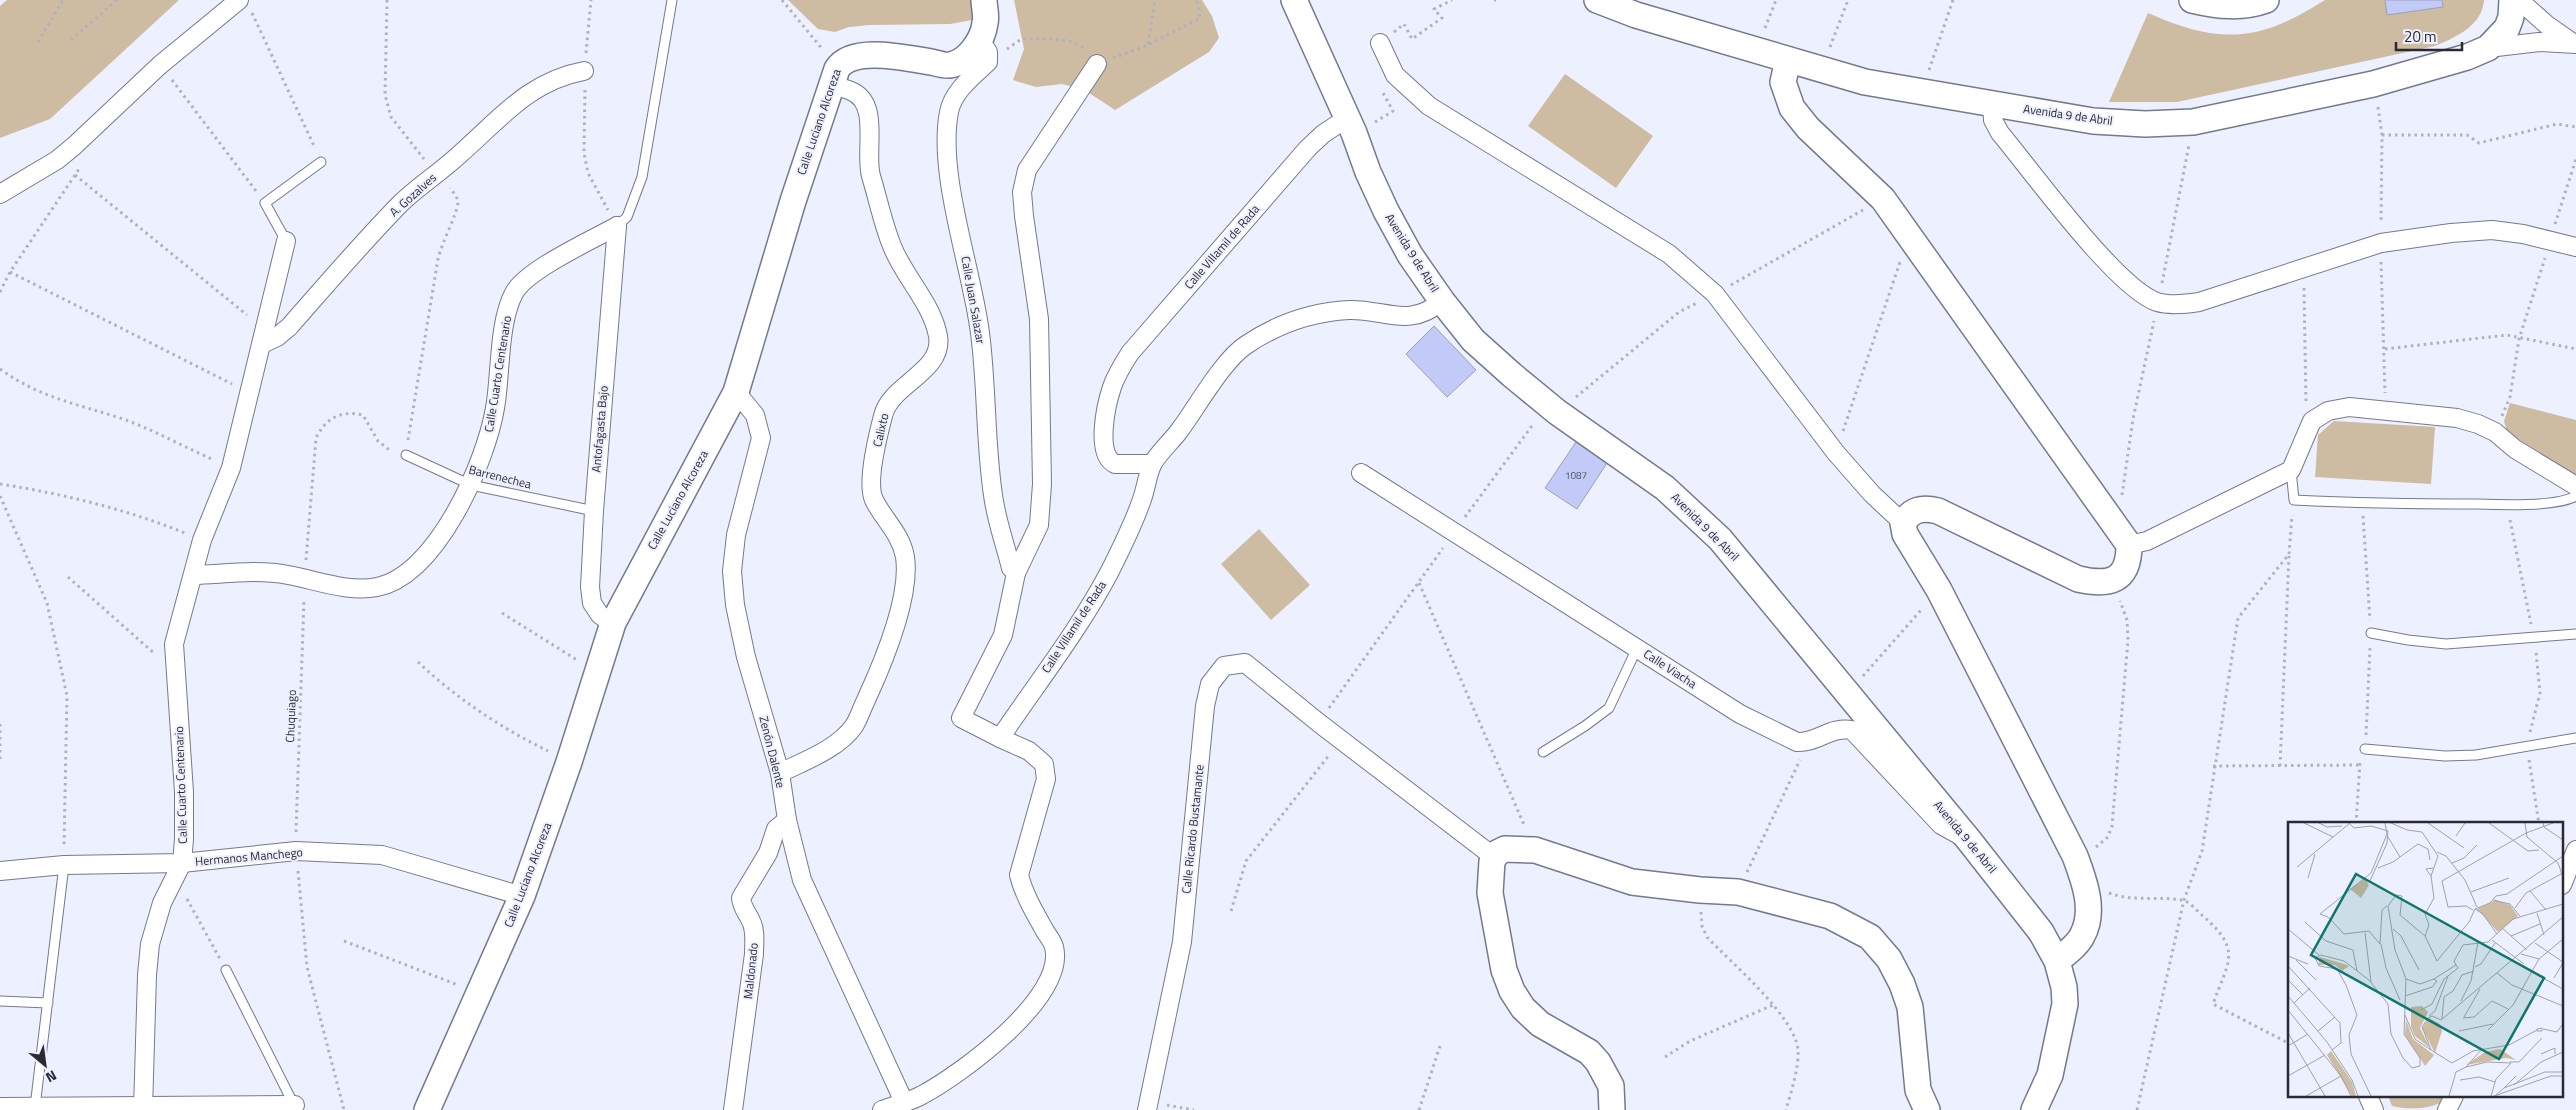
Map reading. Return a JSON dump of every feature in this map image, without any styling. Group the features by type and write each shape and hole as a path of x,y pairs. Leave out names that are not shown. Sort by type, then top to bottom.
{"main road":[{"path":"984,0 986,22 984,51"},
{"name":"Avenida 9 de Abril","path":"1294,0 1386,211 1410,255 1442,301 1473,340 1548,404 1665,488 1720,539 1968,839 2041,932 2057,961 2064,987 2062,1027 2050,1075 2034,1110"},
{"name":"Avenida 9 de Abril","path":"1597,0 1636,15 1821,71 1865,82 2093,121 2145,124 2193,122 2373,84 2467,57 2488,48 2507,28 2512,17 2512,0"},
{"path":"2192,0 2217,6 2237,6 2266,0"},
{"name":"Calle Luciano Alcoreza","path":"427,1110 522,896 568,762 612,623 736,392 792,201 834,78 842,61 856,56 873,55 950,65 967,56 984,51"},
{"path":"1788,60 1783,82 1792,108 1808,128 1883,199 2123,537 2127,567 2120,575 2102,583 2078,579 1938,511 1926,508 1916,510 1909,514 1903,523 1905,534 1939,590 2075,856 2085,884 2087,922 2082,937 2057,961"},
{"path":"1612,1110 1611,1086 1598,1062 1589,1052 1540,1024 1523,1008 1512,991 1504,970 1490,893 1490,872 1494,857 1505,849 1535,850 1632,882 1700,890 1738,892 1830,916 1870,937 1889,959 1902,984 1910,1007 1918,1090 1927,1110"}],"street":[{"path":"2519,0 2546,25 2575,44"},
{"path":"0,194 57,160 160,65 245,4"},
{"path":"2488,48 2539,42 2575,44"},
{"path":"1380,43 1395,75 1429,106 1670,254 1715,294 1836,453 1872,494 1903,523"},
{"name":"Calle Juan Salazar","path":"984,51 957,94 949,111 947,139 951,183 980,333 985,419 993,497 1012,568 1016,573"},
{"path":"882,1110 920,1096 950,1078 1006,1035 1043,991 1053,969 1054,948 1022,889 1019,875 1046,779 1044,764 1029,751 960,718 1003,635 1016,573 1039,524 1042,484 1039,319 1022,192 1027,170 1097,64"},
{"name":"A. Gozalves","path":"264,337 277,337 289,327 400,204 516,101 566,74 584,71"},
{"name":"Calixto","path":"780,773 829,748 854,726 881,666 897,618 906,579 905,557 899,537 873,498 872,478 877,446 883,413 892,398 927,367 936,352 938,336 924,302 892,247 869,168 871,133 864,101 834,78"},
{"path":"1992,103 1993,120 2000,133 2087,239 2138,292 2158,302 2182,304 2199,302 2381,243 2492,230 2523,234 2576,247"},
{"name":"Calle Villamil de Rada","path":"1000,738 1091,605 1110,570 1141,503 1152,464 1115,464 1107,457 1103,438 1111,388 1119,370 1130,353 1308,148 1323,134 1347,118"},
{"name":"Calle Cuarto Centenario","path":"194,576 255,573 287,575 353,587 376,587 389,583 417,564 440,538 471,485 490,434 495,408 501,348 514,293 529,276 617,226"},
{"name":"Antofagasta Bajo","path":"612,623 600,615 590,598 594,511 617,226"},
{"name":"Calle Cuarto Centenario","path":"143,1108 147,975 150,944 156,918 182,863 184,792 175,659 176,630 194,576 202,540 231,468 251,393 286,240"},
{"path":"1152,464 1230,362 1244,346 1263,334 1302,317 1324,312 1351,310 1404,316 1423,314 1442,301"},
{"name":"Zenón Dalente","path":"736,392 755,415 761,438 736,535 732,571 735,605 746,657 780,773 787,820 802,880 904,1102"},
{"path":"2123,537 2147,541 2291,470 2312,421 2328,411 2348,407 2457,418 2495,432 2515,449 2576,486"},
{"name":"Calle Viacha","path":"1361,473 1740,714 1788,739 1808,742 1837,730 1852,730 1941,825 1968,839"},
{"name":"Calle Ricardo Bustamante","path":"1148,1106 1182,942 1206,706 1210,684 1224,666 1245,663 1319,723 1494,857"},
{"name":"Maldonado","path":"732,1110 754,954 754,934 751,921 742,907 741,898 745,888 768,853 776,829 787,820"},
{"path":"2564,880 2576,850"},
{"name":"Hermanos Manchego","path":"0,871 64,865 182,863 296,851 382,855 522,896"},
{"path":"2369,1098 2374,1110"},
{"path":"2447,1110 2453,1098"},
{"path":"0,1107 295,1107"}],"lane":[{"path":"617,226 627,217 642,177 672,0"},
{"path":"286,240 265,204 321,162"},
{"name":"Barrenechea","path":"406,455 471,485 594,511"},
{"path":"2291,470 2294,500 2362,504 2507,504 2559,502 2576,496"},
{"path":"2371,633 2408,640 2446,644 2534,639 2576,634"},
{"path":"1543,752 1585,726 1609,708 1637,648"},
{"path":"2365,749 2445,756 2476,755 2576,738"},
{"path":"35,1107 64,865"},
{"path":"226,970 295,1107"},
{"path":"0,1001 48,1003"}],"path":[{"path":"38,42 63,0"},
{"path":"71,40 117,0"},
{"path":"387,0 385,95 391,117 436,174 454,193 458,201 456,211 442,242 436,267 406,455"},
{"path":"591,0 584,71 584,153 588,173 617,226"},
{"path":"782,0 810,33 834,78"},
{"path":"1148,44 1155,0"},
{"path":"984,51 1022,39 1069,40 1081,45 1097,64 1148,44 1200,18 1197,0"},
{"path":"1380,43 1404,24 1412,39 1442,18 1434,9 1452,0"},
{"path":"1756,50 1776,0"},
{"path":"1821,71 1848,0"},
{"path":"1922,92 1953,0"},
{"path":"245,4 289,89 321,162"},
{"path":"160,65 265,204"},
{"path":"2373,84 2382,135 2381,243 2386,411"},
{"path":"2123,537 2134,418 2193,122"},
{"path":"2382,135 2467,135 2479,143 2557,124 2576,127"},
{"path":"2495,432 2510,396 2519,338 2576,159"},
{"path":"0,292 10,272 80,166"},
{"path":"75,175 264,337"},
{"path":"1836,453 1909,235"},
{"path":"2304,268 2306,434"},
{"path":"10,272 251,393"},
{"path":"2385,349 2507,335 2576,349"},
{"path":"0,369 23,386 80,407 124,419 231,468"},
{"path":"1319,723 1548,404"},
{"name":"Chuquiago","path":"344,1110 307,967 296,851 305,579 316,438 322,427 335,416 351,412 363,414 384,446 398,454 406,455"},
{"path":"0,484 56,493 138,515 202,540"},
{"path":"0,496 47,603 67,696 64,865"},
{"path":"2280,766 2289,554 2294,500"},
{"path":"2356,822 2359,765 2365,749 2371,633 2362,504"},
{"path":"2507,504 2540,672 2540,693 2527,745 2539,822"},
{"path":"2137,1110 2184,900 2202,851 2211,798 2213,766 2238,618 2289,554"},
{"path":"68,578 155,654 175,659"},
{"path":"2075,856 2099,846 2108,837 2112,826 2128,640 2127,620 2112,580"},
{"path":"1419,583 1535,850"},
{"path":"502,613 597,672"},
{"path":"418,662 440,682 503,727 568,762"},
{"path":"0,724 0,760"},
{"path":"1231,911 1246,861 1341,740"},
{"path":"2213,766 2359,765"},
{"path":"172,883 183,892 226,970"},
{"path":"2085,884 2122,898 2184,900 2221,932 2229,947 2226,973 2212,1004 2288,1043"},
{"path":"1700,890 1702,926 1707,937 1774,1005 1792,1032 1798,1049 1797,1066 1786,1110"},
{"path":"344,940 479,994"},
{"path":"1665,1057 1690,1041 1774,1005"},
{"path":"1419,1110 1440,1046"},
{"path":"1148,1106 1194,1110"}],"shaded area":[{"path":"7,0 179,0 50,119 0,138 0,6"},
{"path":"788,0 985,0 985,9 972,20 950,24 869,25 849,27 835,32 818,29"},
{"path":"1014,0 1202,0 1212,16 1219,38 1209,52 1115,110 1083,89 1062,84 1036,87 1013,80 1024,49"},
{"path":"2325,0 2484,0 2482,9 2473,24 2451,39 2435,46 2177,102 2109,102 2148,13 2197,30 2218,34 2239,34 2259,31 2280,24"},
{"path":"1565,74 1653,136 1616,188 1528,126"},
{"path":"2510,403 2576,420 2576,476 2507,432 2504,421"},
{"path":"2334,421 2435,427 2431,484 2315,477 2318,435"},
{"path":"1259,529 1310,585 1271,620 1221,564"},
{"path":"2389,1098 2445,1098 2437,1104 2423,1108 2392,1106"}],"building":[{"path":"2385,0 2442,0 2443,7 2387,15"},
{"path":"1434,326 1476,370 1447,397 1406,354"},
{"path":"1576,442 1607,463 1577,509 1545,488"}]}
